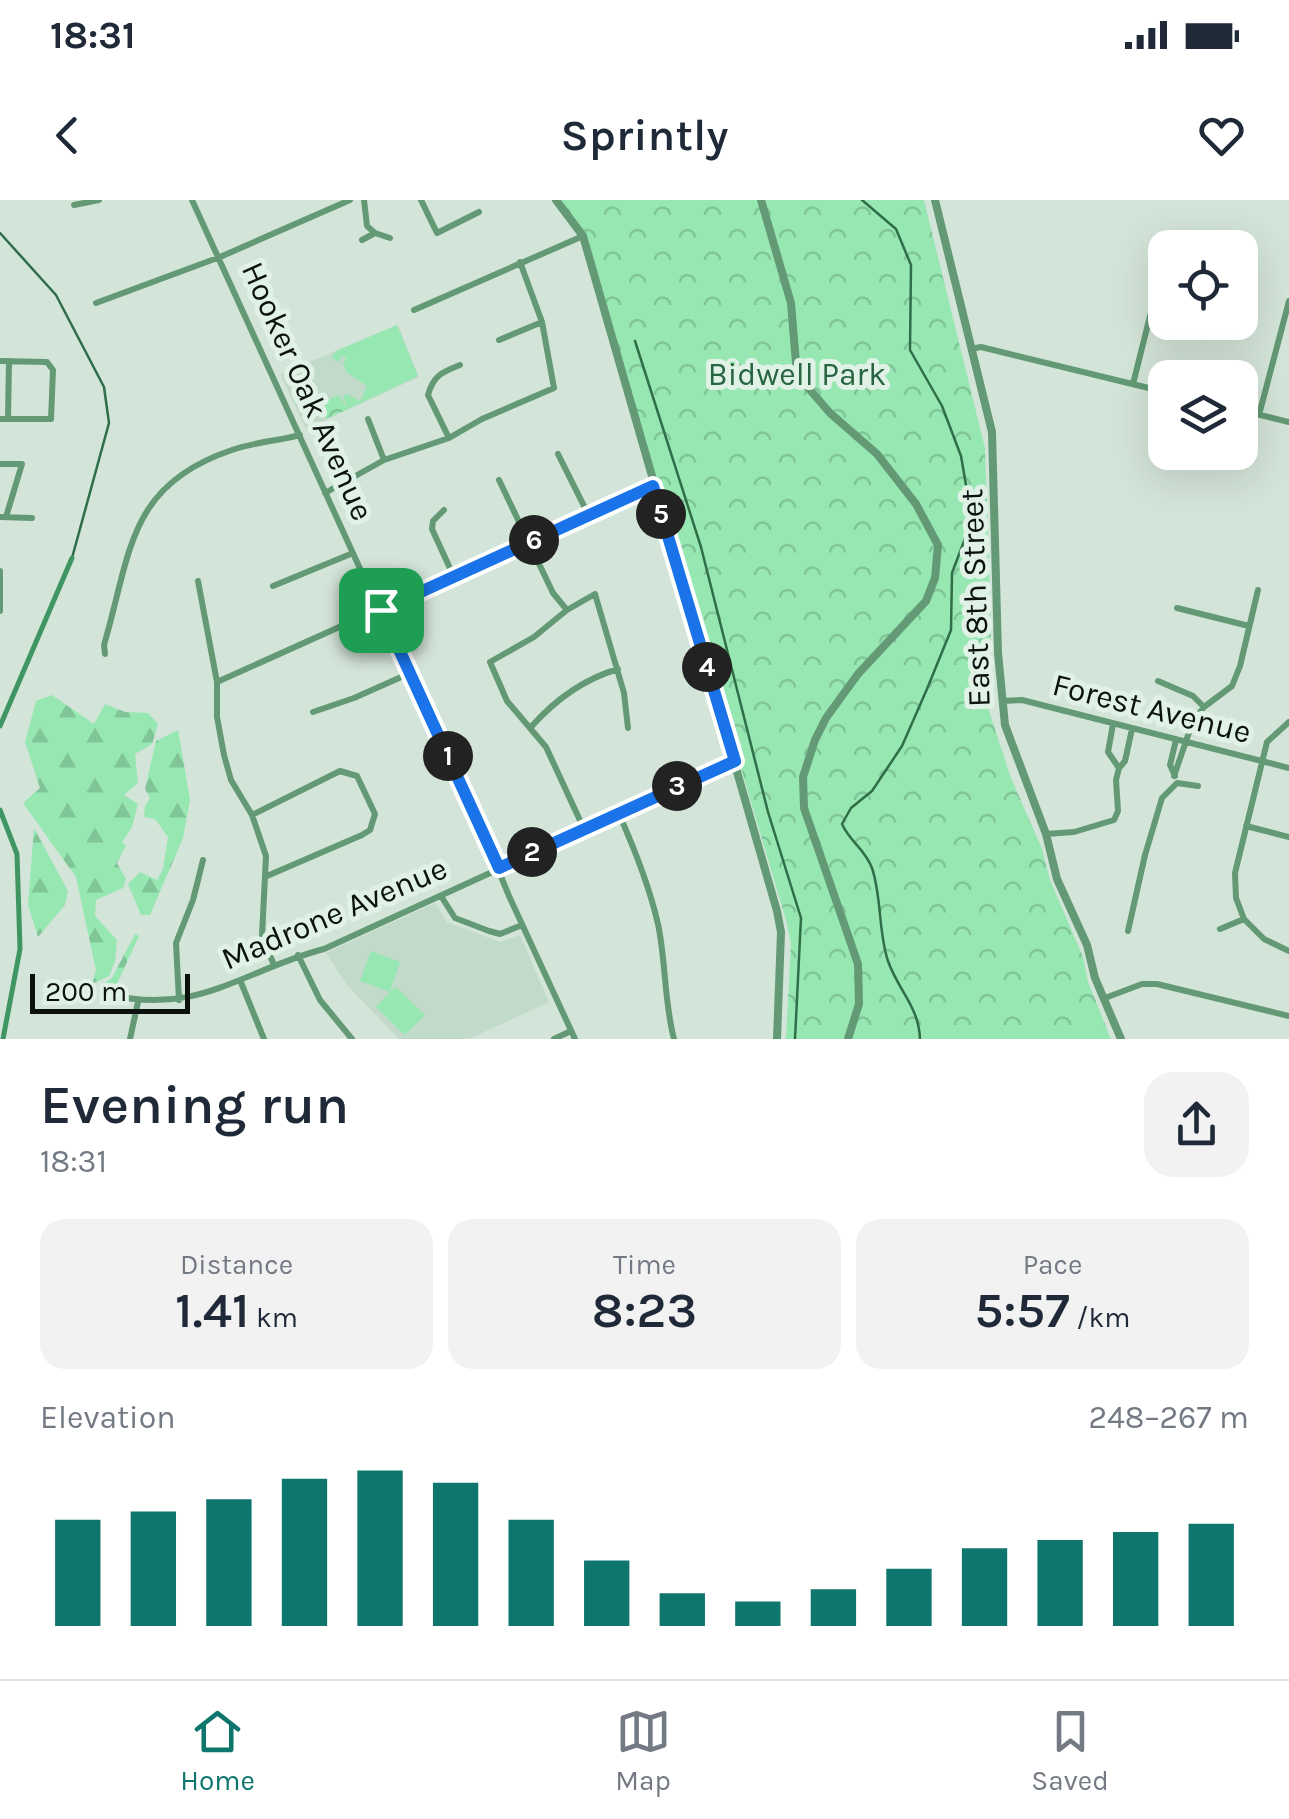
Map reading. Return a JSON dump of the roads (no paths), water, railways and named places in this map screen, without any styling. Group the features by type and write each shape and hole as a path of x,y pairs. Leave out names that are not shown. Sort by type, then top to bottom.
{"street":[{"path":"74,205 99,200"},
{"name":"Hooker Oak Avenue","path":"192,200 408,674 465,788 573,1035"},
{"path":"96,303 220,258 350,200"},
{"path":"364,200 367,226 390,238"},
{"path":"421,200 437,233 479,212"},
{"path":"556,200 583,236 781,932 777,1039"},
{"path":"761,200 790,302 796,375 830,414 878,454 916,504 938,545 935,578 926,601 858,674 826,718 814,740 803,777 804,808 858,964 859,1004 848,1039"},
{"name":"East 8th Street","path":"935,200 992,432 998,653 1008,738 1121,1039"},
{"path":"362,240 375,233"},
{"path":"414,310 583,236"},
{"path":"325,493 384,460 448,438 554,388 542,322 520,262"},
{"path":"1289,301 1259,415 1289,422"},
{"path":"499,340 542,322"},
{"path":"1132,384 1148,322"},
{"path":"972,349 981,347 1148,388"},
{"path":"4,361 50,363 51,419 4,419 4,361"},
{"path":"448,438 428,395 440,372 460,365"},
{"path":"368,419 384,460"},
{"path":"105,654 104,644 132,539 157,496 181,476 219,455 300,435"},
{"path":"558,454 588,514"},
{"path":"0,464 22,464 3,517 32,518"},
{"path":"499,480 553,593 567,610"},
{"path":"217,682 653,486"},
{"path":"444,510 433,521 432,529 454,576"},
{"path":"273,586 353,553"},
{"path":"0,571 0,611"},
{"path":"198,580 217,682 217,717 224,755 231,780 263,843 267,876 262,936 274,965"},
{"path":"1128,931 1162,798 1176,779 1180,741 1204,707 1232,686 1258,590"},
{"path":"584,829 546,747 508,701 490,662 595,594 618,668 628,728"},
{"path":"1177,608 1250,626"},
{"path":"531,727 579,684 618,668"},
{"path":"313,712 408,674"},
{"path":"1158,681 1192,696 1204,707"},
{"name":"Forest Avenue","path":"1002,701 1022,700 1289,768"},
{"path":"1289,722 1267,742 1234,873 1236,898 1244,919 1264,938 1289,950"},
{"path":"1113,724 1108,752 1119,768"},
{"path":"1046,834 1074,832 1114,820 1118,812 1115,784 1119,768 1126,761 1132,729"},
{"name":"Madrone Avenue","path":"108,994 138,1002 179,1000 240,980 324,948 735,761"},
{"path":"252,815 340,771 357,776 375,814 375,822 362,835 267,876"},
{"path":"1176,779 1198,786"},
{"path":"619,814 643,869 659,926 664,994 674,1039"},
{"path":"1246,826 1289,837"},
{"path":"179,1000 176,943 194,900 203,860"},
{"path":"441,896 454,918 488,931 504,933 522,924"},
{"path":"1220,929 1244,919"},
{"path":"298,956 320,1000 352,1039"},
{"path":"240,980 264,1039"},
{"path":"1104,998 1142,984 1157,984 1289,1016"},
{"path":"130,1039 138,1002"},
{"path":"554,1039 573,1035"}],"waterway":[{"path":"862,200 896,229 911,265 910,350 942,406 961,456 972,520 952,573 951,630 927,689 902,746 872,791 851,808 842,824 872,868 888,961 916,1017 920,1039"},
{"path":"0,233 56,295 104,387 109,423 72,558"},
{"path":"635,341 701,547 768,812 801,918 795,1039"},
{"path":"0,726 72,558"},
{"path":"0,810 17,854 20,949 3,1039"}],"park label":[{"name":"Bidwell Park","path":"797,374"}]}
